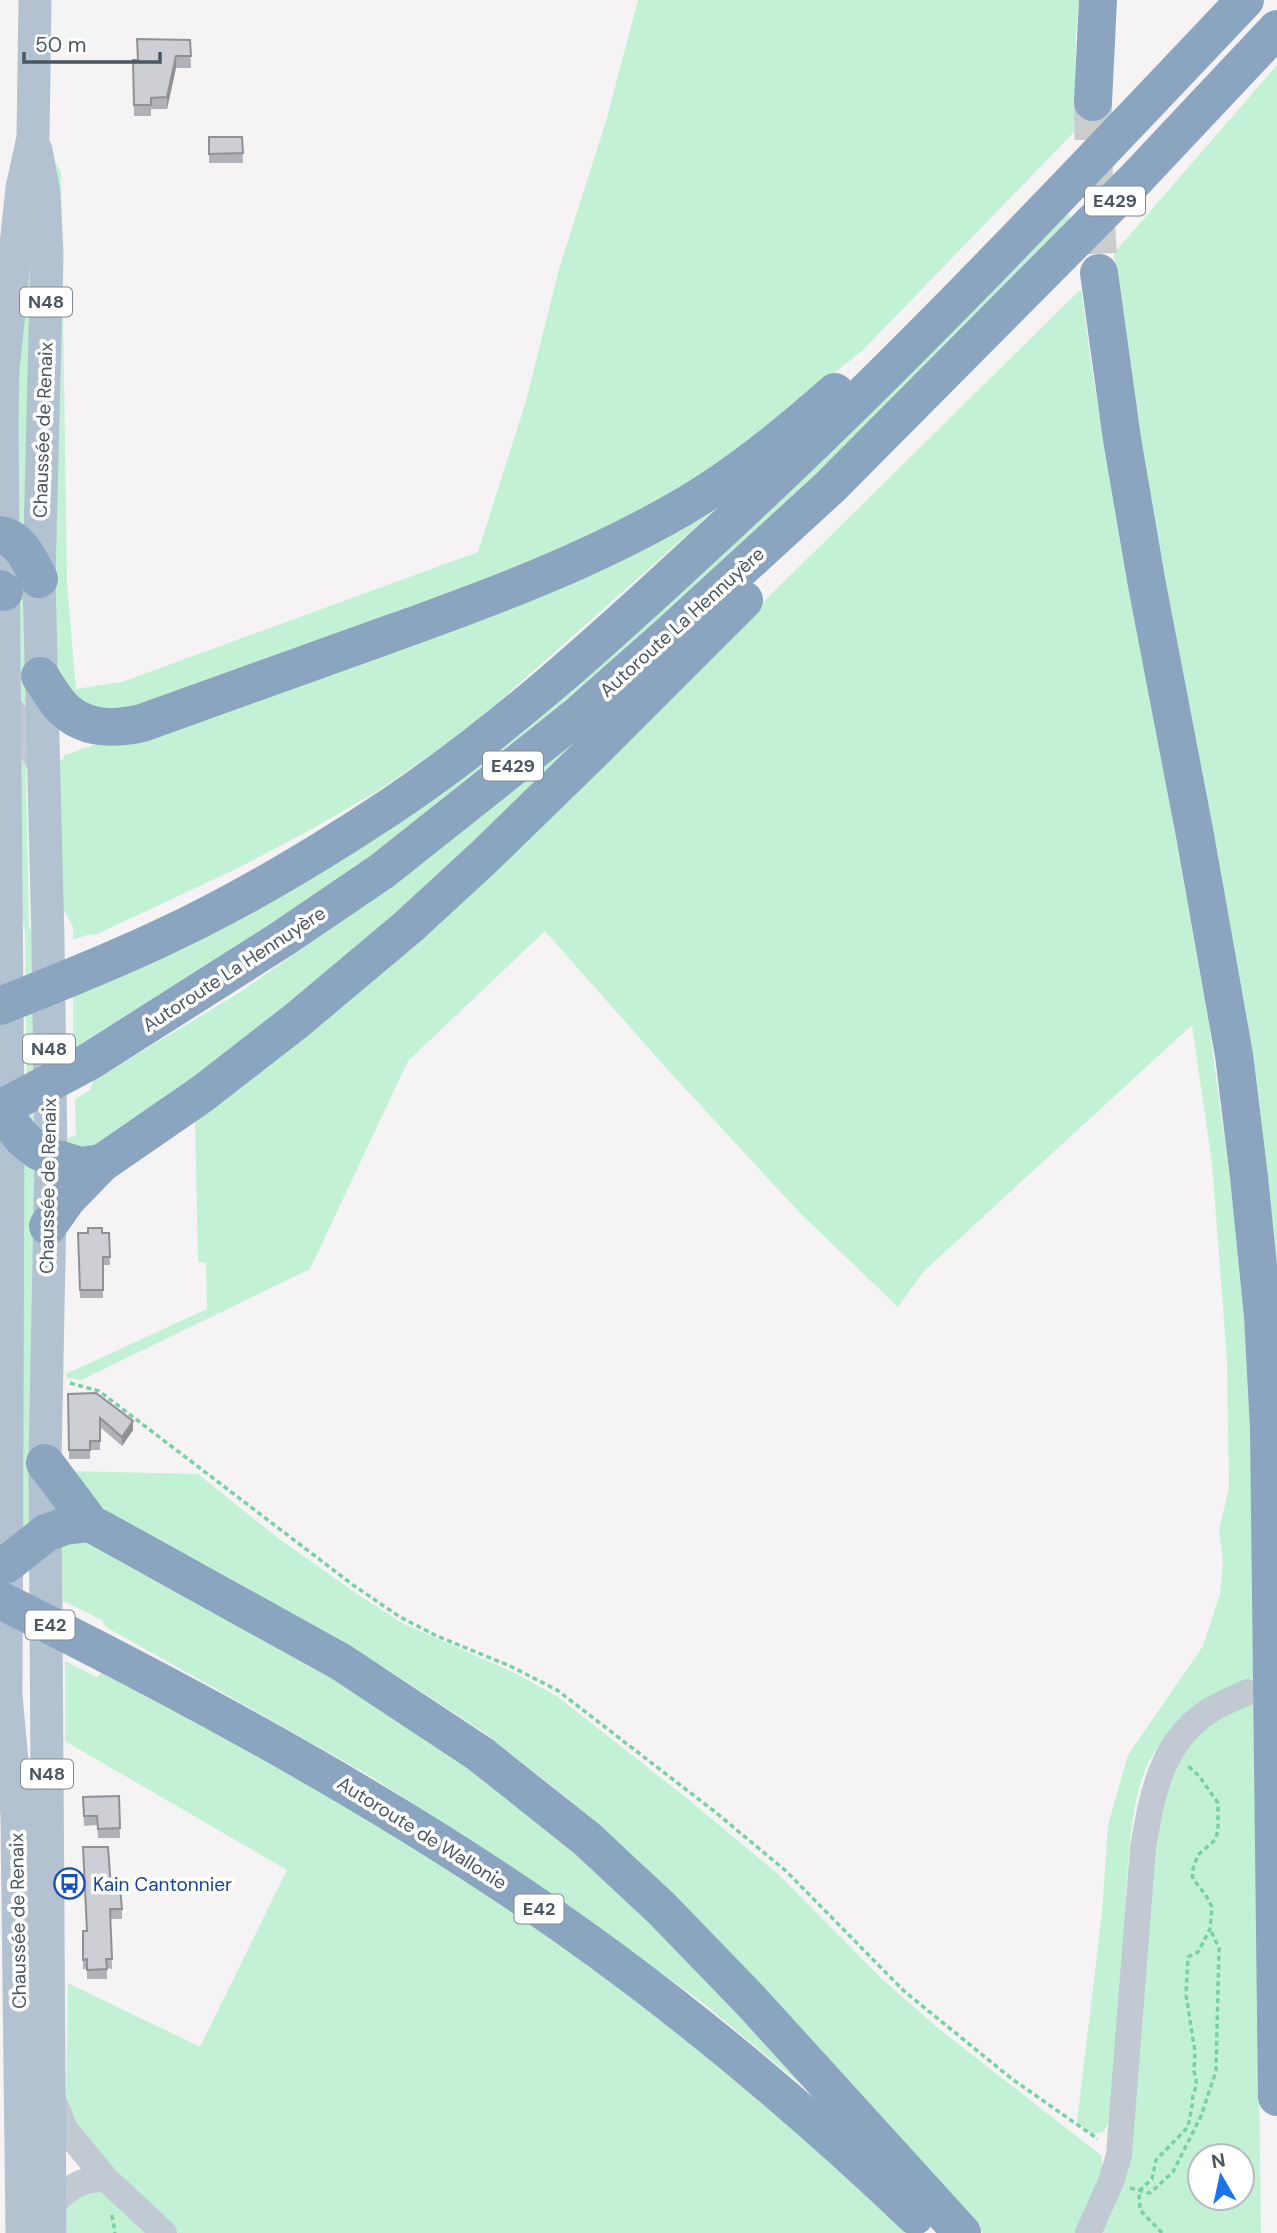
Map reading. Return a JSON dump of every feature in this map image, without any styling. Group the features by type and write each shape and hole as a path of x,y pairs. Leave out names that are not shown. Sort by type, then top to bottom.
{"highway":[{"path":"1093,102 1098,0"},
{"name":"Autoroute La Hennuyère","path":"0,1006 160,939 327,847 392,805 547,687 648,599 801,458 1011,247 1245,0"},
{"name":"Autoroute La Hennuyère","path":"4,1114 202,992 382,871 576,717 820,496 897,421 1133,182 1277,29"},
{"path":"40,676 60,705 75,717 98,727 119,728 142,723 467,606 578,560 661,519 719,483 835,393 885,349 956,278 1011,247"},
{"path":"1100,272 1122,439 1144,572 1234,1055 1263,1316 1269,1428 1277,2097"},
{"path":"48,1226 67,1199 102,1163 202,1094 296,1021 408,927 483,858 870,472 897,421"},
{"path":"1,535 10,537 24,552 14,587"},
{"path":"4,1114 23,1139 51,1157 80,1167 102,1163"},
{"path":"45,1463 90,1523 341,1662 480,1754 587,1839 662,1908 751,2001 962,2233"},
{"path":"4,1582 46,1533 65,1525 90,1523"},
{"name":"Autoroute de Wallonie","path":"4,1582 100,1650 221,1713 321,1770 509,1888 674,2006 752,2068 844,2148 933,2233"}],"main road":[{"name":"N48","path":"33,138 35,0"},
{"name":"Chaussée de Renaix","path":"1,535 4,369 22,188 33,138"},
{"name":"Chaussée de Renaix","path":"22,2233 17,1816 6,1696 4,1582 1,635 14,587 47,254 44,194 33,138"},
{"name":"Chaussée de Renaix","path":"14,587 40,676 48,940 51,1157 45,1463 50,2220"}],"street":[{"path":"1,704 13,711 42,772"},
{"path":"1088,2233 1111,2182 1119,2155 1143,1847 1151,1799 1165,1760 1187,1730 1209,1711 1248,1692"},
{"path":"50,2093 65,2129 106,2179 163,2233"},
{"path":"50,2220 71,2187 88,2179 106,2179"}],"path":[{"path":"46,1376 99,1391 353,1585 400,1617 557,1690 714,1811 786,1871 904,1991 1012,2079 1119,2155"},
{"path":"1139,2191 1152,2179 1156,2160 1188,2127 1197,2085 1186,1995 1188,1957 1198,1952 1210,1929 1212,1907 1193,1879 1192,1872 1198,1855 1215,1840 1218,1831 1218,1803 1199,1776 1172,1750"},
{"path":"1111,2182 1150,2193 1173,2172 1200,2116 1216,2071 1219,1948 1210,1929"},
{"path":"1139,2191 1140,2210 1162,2233"}],"green space":[{"path":"638,0 1079,0 1074,132 864,349 699,480 557,557 108,719 57,680 54,558 54,159 61,173 67,583 76,689 122,682 478,552 526,401 559,269 607,118"},
{"path":"1277,65 1277,1317 1124,358 1114,253"},
{"path":"33,160 35,564 12,527 13,401"},
{"path":"1070,214 1072,231 768,533 422,827 73,1050 73,997 314,868 1054,217"},
{"path":"1081,289 1094,383 1208,1017 1234,1208 1250,1383 1255,1678 1211,1699 1187,1716 1165,1738 1145,1770 1138,1792 1130,1841 1112,2118 1103,2132 1092,2134 1077,2122 1102,1913 1108,1825 1128,1755 1203,1646 1220,1594 1223,1561 1219,1530 1229,1488 1227,1360 1212,1163 1192,1025 923,1272 898,1307 799,1212 545,931 408,1061 310,1269 81,1380 67,1378 66,1374 207,1309 206,1263 198,1262 195,1117 539,823"},
{"path":"787,446 486,713 432,754 376,792 236,869 95,935 73,940 73,927 59,900 58,765 65,755 484,609"},
{"path":"19,564 25,579 26,723 20,711"},
{"path":"585,733 467,863 98,1156 61,1141 76,1135 75,1099 90,1090 93,1081 237,994 372,900"},
{"path":"20,741 26,763 29,926 34,935 42,1105 33,1130 27,1112 25,935 16,874"},
{"path":"17,1141 40,1160 40,1520 23,1532"},
{"path":"68,1471 198,1474 278,1538 404,1624 515,1673 558,1697 779,1875 882,1979 939,2029 1102,2156 1102,2173 1078,2233 983,2233 698,1921 637,1859 567,1798 486,1734 387,1669 112,1515 81,1488"},
{"path":"76,1532 417,1724 637,1895 803,2086 703,2003 551,1894 372,1777 106,1627 102,1620 63,1601 62,1540"},
{"path":"65,1661 97,1677 105,1670 431,1852 725,2063 911,2233 178,2233 104,2164 75,2128 66,2096 68,1983 200,2047 287,1870 65,1741"},
{"path":"1254,1699 1261,2233 1098,2233 1161,1776 1213,1717"},
{"path":"96,2189 111,2195 149,2233 67,2233 66,2215 69,2202"}],"building":[{"path":"137,39 190,40 191,56 176,56 167,97 151,98 151,105 134,105 133,60 138,60"},
{"path":"209,137 242,137 243,153 209,154"},
{"path":"88,1228 102,1228 102,1233 109,1233 110,1257 103,1257 103,1290 80,1290 78,1233 88,1233"},
{"path":"96,1393 133,1421 122,1437 100,1418 100,1441 90,1441 90,1450 69,1450 68,1394"},
{"path":"119,1796 120,1828 98,1829 97,1816 84,1816 83,1797"},
{"path":"83,1847 108,1847 111,1889 120,1888 122,1909 110,1909 112,1959 106,1959 107,1969 87,1970 87,1959 83,1960 83,1931 87,1931"}],"tunnel":[{"path":"1093,102 1094,193 1099,273"}],"place":[{"name":"Kain Cantonnier","path":"70,1884"}]}
